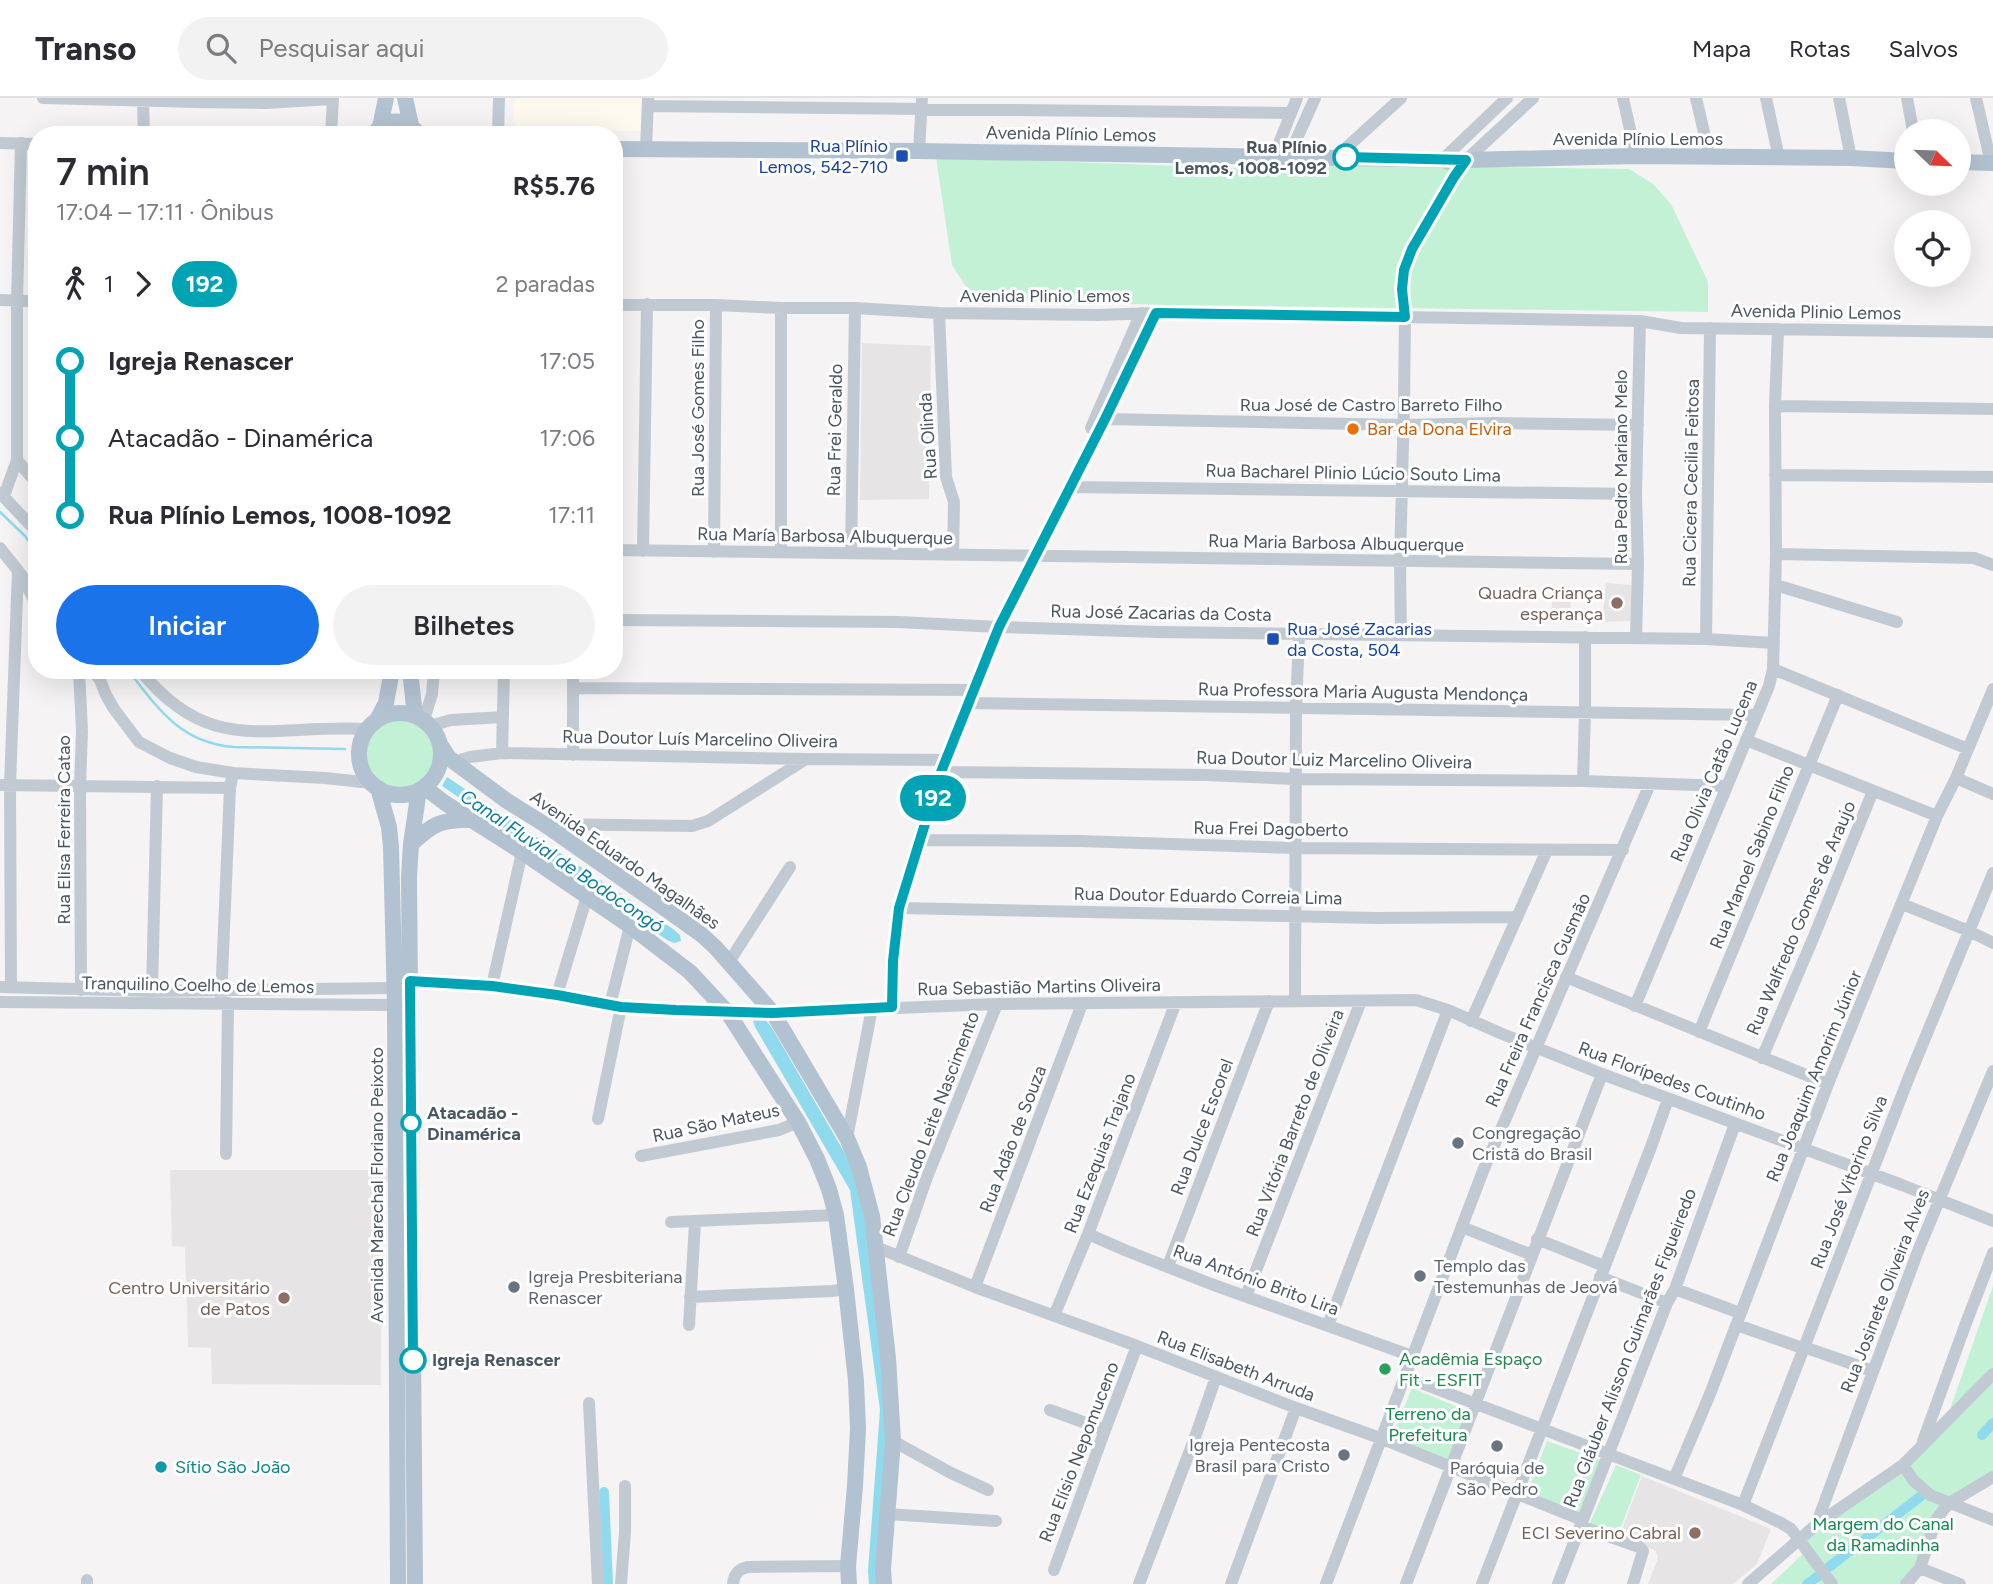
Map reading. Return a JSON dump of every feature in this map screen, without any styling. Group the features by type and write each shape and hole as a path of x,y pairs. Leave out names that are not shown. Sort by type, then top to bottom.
{"main road":[{"path":"378,126 386,98"},
{"path":"405,98 414,126"},
{"path":"386,126 395,121 406,126"},
{"name":"Avenida Plínio Lemos","path":"623,149 1466,160 1636,156 1894,160"},
{"path":"1971,162 1992,163"},
{"path":"390,679 386,703 361,741 359,754 362,768 375,786 398,795 409,794 421,788 435,775 441,752 440,744 423,721 412,679"},
{"path":"373,724 389,714 402,713 423,721"},
{"name":"Avenida Eduardo Magalhães","path":"440,744 449,758 507,802 544,824 702,935 773,1013 847,1138 859,1167 872,1216 890,1370 893,1441 884,1584"},
{"name":"Avenida Marechal Floriano Peixoto","path":"375,786 390,837 395,1005 398,1584"},
{"path":"421,788 631,926 690,972 728,1013 798,1122 829,1189 836,1215 846,1289 856,1381 858,1429 849,1584"},
{"name":"Avenida Marechal Floriano Peixoto","path":"415,1584 409,877 411,844 421,788"},
{"path":"411,844 429,828 441,823 472,820"}],"street":[{"path":"43,98 143,101 333,99 332,126"},
{"path":"498,126 499,98"},
{"path":"1282,156 1290,113 1297,98"},
{"path":"1282,156 1315,98"},
{"path":"1336,157 1401,98"},
{"path":"1454,177 1444,158 1507,98"},
{"path":"1401,635 1404,270 1412,249 1466,160 1533,98"},
{"path":"1623,98 1636,156"},
{"path":"1696,98 1710,158"},
{"path":"1766,98 1779,158"},
{"path":"1839,98 1851,158"},
{"path":"1907,98 1911,119"},
{"path":"1976,98 1992,163"},
{"path":"143,101 144,126"},
{"path":"646,149 648,102 922,104 1290,113"},
{"path":"919,151 922,104"},
{"path":"0,143 28,143"},
{"path":"21,143 17,460 2,495 28,522"},
{"path":"0,300 28,302"},
{"path":"643,551 648,304"},
{"path":"623,305 855,308"},
{"name":"Rua José Gomes Filho","path":"714,552 716,305"},
{"path":"781,308 781,552"},
{"name":"Avenida Plinio Lemos","path":"855,308 939,313 1156,313 1640,321 1681,328 1993,332"},
{"name":"Rua Frei Geraldo","path":"851,553 855,308"},
{"name":"Rua Olinda","path":"939,313 946,477 954,502 953,555"},
{"path":"1035,557 1141,313"},
{"path":"892,1007 893,961 899,908 941,772 999,627 1156,313"},
{"name":"Rua Pedro Mariano Melo","path":"1636,638 1640,321"},
{"name":"Rua Cicera Cecilia Feitosa","path":"1706,639 1710,328"},
{"name":"Rua Olivia Catão Lucena","path":"1634,1006 1769,686 1773,669 1776,585 1774,406 1778,329"},
{"path":"1774,406 1993,409"},
{"name":"Rua José de Castro Barreto Filho","path":"1105,419 1404,425 1638,425"},
{"path":"17,460 28,473"},
{"path":"1775,475 1993,477"},
{"name":"Rua Bacharel Plinio Lúcio Souto Lima","path":"1069,487 1636,494"},
{"path":"0,548 18,570 28,589"},
{"name":"Rua María Barbosa Albuquerque","path":"623,550 1035,557"},
{"path":"1776,554 1974,558 1993,565"},
{"name":"Rua Maria Barbosa Albuquerque","path":"1035,557 1637,564"},
{"path":"5,987 5,785 18,570"},
{"path":"1776,585 1897,622"},
{"name":"Rua José Zacarias da Costa","path":"623,620 899,622 999,627 1706,639 1774,643"},
{"path":"1295,1000 1295,779 1299,634"},
{"path":"1583,781 1585,637"},
{"path":"1773,669 1968,750"},
{"name":"Rua Elisa Ferreira Catao","path":"80,679 80,990"},
{"path":"99,679 114,709 139,742 157,753 196,767 233,773 325,778 375,786"},
{"path":"147,679 175,706 198,720 227,729 253,732 348,728 373,724"},
{"path":"433,679 432,694 423,721 503,717"},
{"path":"502,753 504,679"},
{"path":"573,679 573,755"},
{"path":"573,688 974,690"},
{"name":"Rua Joaquim Amorim Júnior","path":"1674,1479 1828,1084 1937,816 1988,713 1993,689"},
{"name":"Rua Manoel Sabino Filho","path":"1699,1032 1838,695"},
{"name":"Rua Professora Maria Augusta Mendonça","path":"969,703 1756,715"},
{"path":"1746,740 1937,816"},
{"name":"Rua Doutor Luís Marcelino Oliveira","path":"454,762 502,753 946,760"},
{"path":"544,824 692,826 708,821 806,759"},
{"name":"Rua Doutor Luiz Marcelino Oliveira","path":"941,772 1583,781 1727,786"},
{"path":"226,1154 223,999 230,788 233,773"},
{"path":"1956,778 1993,794"},
{"name":"Rua Freira Francisca Gusmão","path":"1326,1584 1493,1147 1650,784"},
{"path":"5,785 230,788"},
{"path":"152,991 157,786"},
{"name":"Rua Walfredo Gomes de Araujo","path":"1762,1058 1872,791"},
{"name":"Rua Frei Dagoberto","path":"919,840 1079,841 1295,848 1623,850"},
{"path":"1471,1021 1547,850"},
{"path":"492,986 522,852"},
{"path":"729,962 790,867"},
{"name":"Rua José Vitorino Silva","path":"1743,1505 1909,1077 1993,874"},
{"path":"557,995 587,896"},
{"path":"1902,904 1993,943"},
{"name":"Rua Doutor Eduardo Correia Lima","path":"899,908 1377,918 1517,917"},
{"path":"598,1119 631,926"},
{"path":"1566,977 1828,1084"},
{"name":"Rua Sebastião Martins Oliveira","path":"410,981 492,986 616,1006 728,1013 997,1004 1416,1000 1448,1010 1536,1048"},
{"name":"Tranquilino Coelho de Lemos","path":"5,987 80,990 136,996 395,1005"},
{"name":"Tranquilino Coelho de Lemos","path":"0,1002 136,996 152,991 223,999 394,988"},
{"name":"Rua Dulce Escorel","path":"1168,1266 1269,1001"},
{"name":"Rua Vitória Barreto de Oliveira","path":"1246,1296 1361,1001"},
{"name":"Rua Ezequias Trajano","path":"1054,1316 1176,1002"},
{"name":"Rua Cleudo Leite Nascimento","path":"899,1256 931,1166 997,1004"},
{"name":"Rua Adão de Souza","path":"975,1287 1082,1004"},
{"path":"847,1138 872,1008"},
{"path":"1328,1325 1448,1010"},
{"name":"Rua Florípedes Coutinho","path":"1536,1048 1993,1221"},
{"name":"Rua Josinete Oliveira Alves","path":"1816,1525 1938,1200 1988,1100 1993,1072"},
{"path":"1406,1584 1602,1074"},
{"path":"1482,1584 1668,1099"},
{"name":"Rua São Mateus","path":"641,1156 779,1130 798,1122"},
{"name":"Rua Gláuber Alisson Guimarães Figueiredo","path":"1558,1584 1667,1303 1675,1289 1735,1124"},
{"path":"671,1223 836,1215"},
{"path":"689,1325 695,1223"},
{"path":"1462,1227 1532,1255"},
{"name":"Rua António Brito Lira","path":"1088,1234 1246,1296 1412,1356"},
{"path":"1538,1239 1667,1303"},
{"name":"Rua Elisabeth Arruda","path":"876,1248 1380,1438 1639,1548 1643,1551 1633,1584"},
{"path":"1921,1448 1993,1253"},
{"path":"690,1297 832,1292 846,1289"},
{"path":"1675,1289 1804,1348 1873,1371"},
{"name":"Rua Elísio Nepomuceno","path":"1054,1570 1138,1346"},
{"path":"1748,1584 1816,1525 1903,1465 1993,1374"},
{"path":"1139,1584 1216,1377"},
{"path":"1405,1377 1743,1505 1781,1522 1791,1529 1832,1584"},
{"path":"589,1403 598,1584"},
{"path":"1231,1584 1296,1408"},
{"path":"1050,1410 1105,1430"},
{"path":"893,1441 988,1490"},
{"path":"1903,1465 1921,1489 1930,1495 1993,1520"},
{"path":"1906,1584 1920,1568 1936,1520 1951,1502 1993,1477"},
{"path":"621,1584 625,1486"},
{"path":"887,1514 996,1521"},
{"path":"733,1584 738,1570 759,1567 848,1566"},
{"path":"1920,1568 1960,1584"}],"shaded area":[{"path":"514,98 650,98 642,131 623,131 623,126 515,126 513,123"},
{"path":"862,343 931,346 929,499 860,500"},
{"name":"Quadra Criança esperança","path":"1606,583 1631,585 1631,621 1602,622"},
{"path":"1553,596 1571,597 1570,622 1550,622"},
{"name":"Centro Universitário de Patos","path":"170,1170 390,1170 390,1179 380,1185 381,1385 212,1384 211,1348 188,1347 185,1247 172,1246"},
{"name":"ECI Severino Cabral","path":"1642,1476 1771,1529 1757,1564 1733,1584 1648,1584 1658,1558 1655,1550 1619,1537"}],"green space":[{"path":"936,157 1266,169 1297,164 1629,169 1653,184 1671,204 1708,282 1708,312 1167,305 974,299 952,265"},
{"path":"401,716 416,719 428,727 436,739 439,754 436,769 428,781 416,789 401,792 386,789 374,781 366,769 363,754 366,739 374,727 386,719"},
{"path":"1993,1286 1993,1370 1947,1418"},
{"name":"Margem do Canal da Ramadinha","path":"1993,1377 1993,1482 1948,1510 1937,1524 1914,1584 1835,1584 1803,1539 1923,1445"},
{"name":"Terreno da Prefeitura","path":"1412,1388 1472,1413 1451,1464 1391,1440"},
{"path":"1547,1441 1606,1462 1585,1517 1528,1491"},
{"path":"1616,1465 1641,1475 1617,1537 1589,1525"},
{"name":"Margem do Canal da Ramadinha","path":"1803,1554 1826,1584 1771,1584"}],"water":[{"name":"Canal Fluvial de Bodocongó","path":"447,777 673,929 680,935 681,941 674,943 667,940 442,786"},
{"path":"754,1014 762,1015 772,1028 861,1181 889,1406 879,1584 869,1584 868,1571 880,1410 850,1190 755,1027"}],"waterway":[{"path":"0,512 28,540"},
{"path":"135,679 172,722 199,739 234,747 345,749"},
{"path":"1982,1435 1993,1423"},
{"path":"604,1492 608,1584"},
{"path":"1829,1567 1925,1493"},
{"path":"1807,1584 1817,1577"}],"bus line":[{"name":"192","path":"413,1360 410,981 492,986 621,1007 728,1013 892,1007 895,932 899,908 941,772 999,627 1156,313 1405,317 1402,289 1404,270 1412,249 1466,160 1346,157"}],"place":[{"name":"Rua Plínio Lemos, 542-710","path":"902,156"},
{"name":"Rua Plínio Lemos, 1008-1092","path":"1346,157"},
{"name":"Bar da Dona Elvira","path":"1353,429"},
{"name":"Quadra Criança esperança","path":"1617,603"},
{"name":"Rua José Zacarias da Costa, 504","path":"1273,639"},
{"name":"Atacadão - Dinamérica","path":"411,1123"},
{"name":"Congregação Cristã do Brasil","path":"1458,1143"},
{"name":"Templo das Testemunhas de Jeová","path":"1420,1276"},
{"name":"Igreja Presbiteriana Renascer","path":"514,1287"},
{"name":"Centro Universitário de Patos","path":"284,1298"},
{"name":"Igreja Renascer","path":"413,1360"},
{"name":"Acadêmia Espaço Fit - ESFIT","path":"1385,1369"},
{"name":"Paróquia de São Pedro","path":"1497,1446"},
{"name":"Igreja Pentecosta Brasil para Cristo","path":"1344,1455"},
{"name":"Sítio São João","path":"161,1467"},
{"name":"ECI Severino Cabral","path":"1695,1533"}]}
